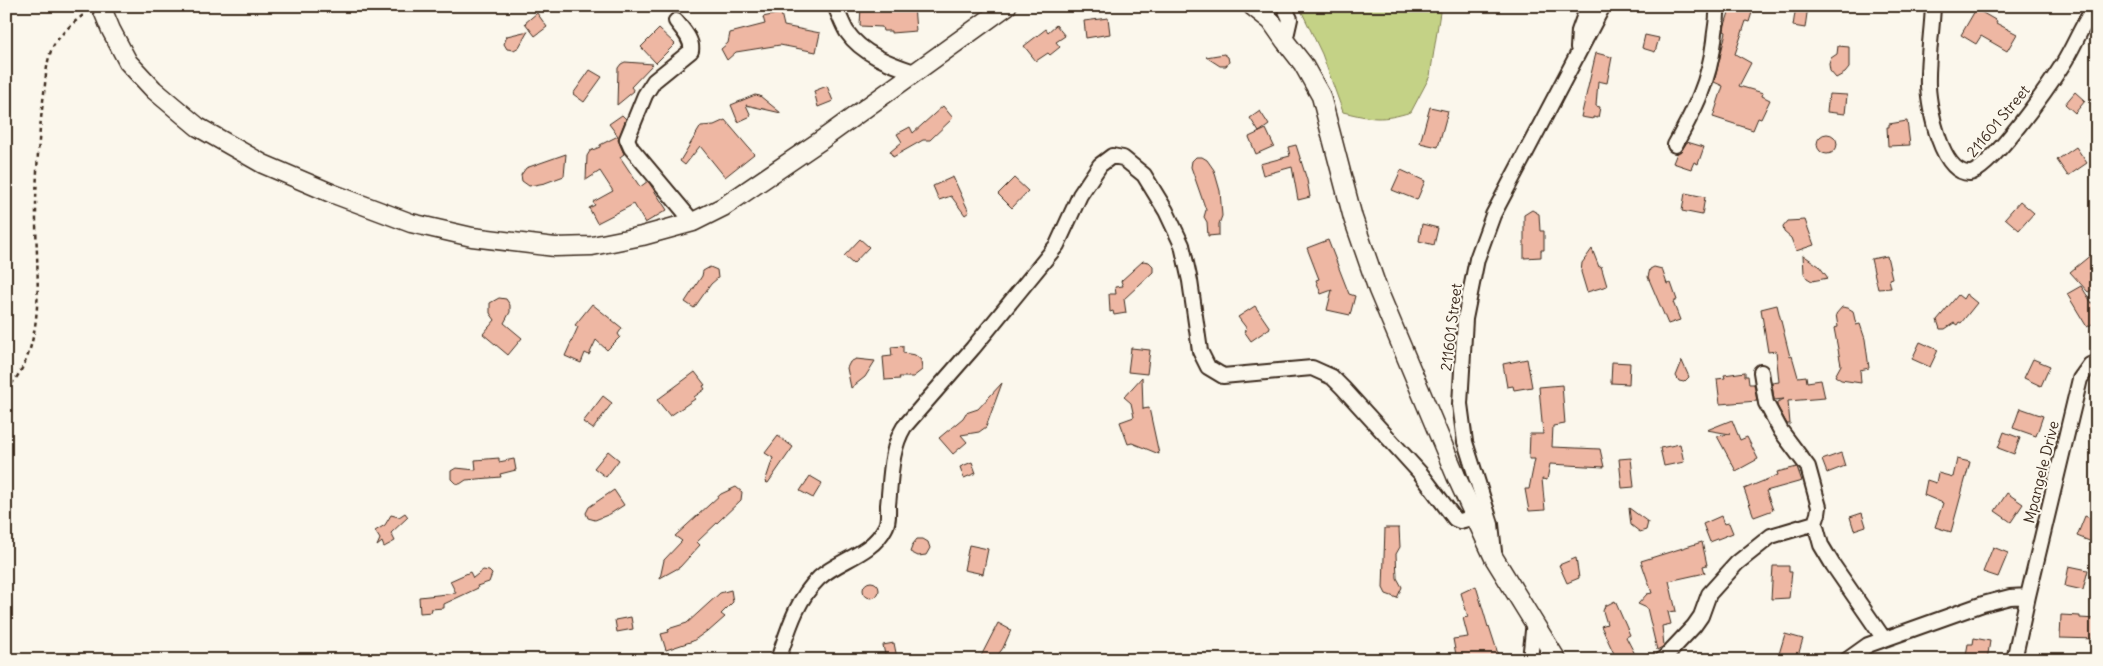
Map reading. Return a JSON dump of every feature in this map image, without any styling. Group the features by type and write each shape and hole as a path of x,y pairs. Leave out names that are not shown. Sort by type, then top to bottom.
{"street":[{"path":"835,6 847,32 860,45 884,62 914,72"},
{"path":"97,8 128,62 154,90 198,127 263,164 331,193 411,223 472,237 555,246 592,246 642,236 692,222 723,207 820,141 1007,6"},
{"path":"1252,6 1270,22 1286,41 1303,64 1321,96 1353,218 1378,290 1474,517 1494,558 1558,660"},
{"path":"1284,6 1290,19 1286,41"},
{"path":"1578,53 1579,31 1588,6"},
{"name":"211601 Street","path":"1494,558 1491,524 1465,442 1460,404 1465,319 1477,259 1493,215 1603,6"},
{"path":"1675,145 1704,90 1711,65 1717,6"},
{"name":"211601 Street","path":"1933,6 1928,86 1937,138 1950,162 1961,171 1969,173 1976,172 1990,160 2024,119 2063,64 2090,14 2097,7"},
{"path":"676,22 689,39 692,46 691,52 654,81 645,95 628,139 631,148 692,222"},
{"path":"778,660 793,616 805,593 820,577 869,548 886,526 892,463 897,439 904,427 972,348 1056,245 1080,194 1100,165 1112,156 1123,158 1144,175 1166,211 1182,245 1190,281 1200,351 1208,367 1223,376 1312,368 1324,372 1343,388 1421,474 1455,519 1460,521 1474,517"},
{"name":"Mpangele Drive","path":"2014,660 2080,379 2095,366"},
{"path":"1761,372 1766,403 1781,431 1808,467 1819,507 1815,523 1821,545 1884,639"},
{"path":"1662,660 1694,626 1709,594 1737,563 1771,536 1815,523"},
{"path":"1847,660 1868,645 1884,639 1983,604 2010,597 2028,596"},
{"path":"1530,660 1534,621"}],"path":[{"path":"6,390 21,369 29,350 36,318 37,165 40,120 48,64 53,47 62,35 97,8"}],"green space":[{"path":"1299,6 1441,6 1430,76 1411,112 1392,117 1377,118 1343,112 1322,54"}],"building":[{"path":"861,6 914,6 916,31 891,33 891,31 883,31 882,27 860,26"},
{"path":"1731,6 1754,6 1749,22 1746,21 1735,54 1751,63 1739,86 1763,93 1762,96 1770,100 1761,119 1758,118 1753,130 1713,117 1723,86 1714,82 1726,32 1724,31 1725,25"},
{"path":"1796,6 1808,6 1805,28 1793,26"},
{"path":"1976,9 1997,21 1996,23 2017,34 2007,51 1981,36 1976,44 1961,35"},
{"path":"537,13 547,27 535,36 525,23"},
{"path":"781,13 784,26 820,33 816,52 780,45 736,52 727,60 721,49 728,43 730,33 765,24 763,17"},
{"path":"1108,18 1110,34 1086,38 1084,21"},
{"path":"1056,25 1065,36 1056,42 1060,47 1050,55 1048,53 1036,61 1024,46 1046,29 1048,32"},
{"path":"659,29 675,44 656,63 641,47"},
{"path":"528,31 519,47 514,50 507,49 504,44 507,36"},
{"path":"1645,35 1659,38 1655,52 1642,48"},
{"path":"1838,46 1849,47 1849,68 1845,73 1836,78 1830,71 1829,64 1831,58 1837,54"},
{"path":"1596,53 1612,57 1607,83 1598,81 1596,106 1600,107 1598,118 1593,117 1593,119 1581,117"},
{"path":"1224,54 1228,57 1229,62 1226,66 1220,66 1206,57"},
{"path":"625,62 653,64 631,87 634,91 617,105 618,68"},
{"path":"590,70 602,77 584,102 573,94"},
{"path":"827,86 833,101 818,107 814,91"},
{"path":"2075,92 2085,101 2075,113 2065,104"},
{"path":"1829,94 1847,95 1845,114 1827,112"},
{"path":"755,95 760,96 781,113 746,105 751,116 738,122 731,105"},
{"path":"943,106 953,118 930,140 923,140 893,157 890,152 902,142 897,134 910,127 913,133"},
{"path":"1430,107 1448,111 1438,147 1420,143"},
{"path":"1260,111 1269,125 1259,132 1250,118"},
{"path":"622,115 626,119 618,140 624,154 620,157 640,187 648,181 667,210 645,223 634,204 597,223 589,208 595,205 593,202 613,191 600,171 586,180 587,156 590,151 618,136 609,124"},
{"path":"725,120 754,154 725,177 700,146 685,165 680,161 701,126 714,125"},
{"path":"1907,121 1910,145 1888,146 1887,127 1889,127 1889,124"},
{"path":"1266,129 1274,146 1256,154 1249,137"},
{"path":"1827,134 1834,137 1837,144 1834,151 1827,154 1820,151 1817,144 1820,137"},
{"path":"1687,142 1704,147 1698,164 1694,162 1691,169 1673,163 1677,153 1682,150"},
{"path":"1296,145 1307,180 1310,197 1298,200 1292,167 1263,175 1260,164 1290,156 1288,147"},
{"path":"2076,147 2087,163 2068,176 2057,160"},
{"path":"566,154 564,176 545,183 529,186 522,181 521,175 526,168"},
{"path":"1196,157 1202,157 1207,160 1214,170 1220,191 1222,216 1219,224 1219,235 1208,236 1207,222 1204,217 1206,210 1191,167 1192,161"},
{"path":"1401,170 1425,181 1417,200 1392,190"},
{"path":"953,177 969,212 965,215 951,196 939,200 933,186"},
{"path":"1014,178 1028,191 1012,208 998,194"},
{"path":"1685,193 1705,197 1702,215 1682,211"},
{"path":"2020,201 2034,213 2019,230 2005,218"},
{"path":"1532,210 1539,214 1540,231 1544,231 1544,250 1541,250 1541,257 1524,258 1524,215"},
{"path":"1805,220 1814,245 1796,251 1791,238 1784,232 1783,227 1788,221"},
{"path":"1422,224 1438,228 1434,245 1419,241"},
{"path":"860,239 869,247 853,264 844,256"},
{"path":"1328,240 1349,294 1355,296 1350,315 1327,310 1332,290 1321,294 1316,280 1319,279 1307,248"},
{"path":"1592,249 1599,267 1601,266 1607,286 1587,292 1581,272 1582,263"},
{"path":"2097,250 2097,287 2088,292 2070,272"},
{"path":"1803,255 1819,266 1828,278 1812,281 1807,278 1804,273"},
{"path":"1887,256 1892,278 1889,279 1891,288 1878,289 1871,259"},
{"path":"1143,261 1149,262 1153,266 1153,272 1124,299 1126,313 1114,315 1113,311 1110,312 1109,294 1116,294 1115,287 1123,286 1121,281"},
{"path":"710,267 717,270 718,278 711,284 694,308 685,302 702,276 703,271"},
{"path":"1654,267 1662,269 1667,284 1671,283 1677,300 1673,302 1680,320 1668,324 1648,277 1650,269"},
{"path":"2081,286 2097,311 2097,321 2087,327 2067,294"},
{"path":"1966,294 1977,303 1961,323 1959,322 1957,325 1954,323 1945,329 1940,329 1937,320 1958,295 1963,299"},
{"path":"499,298 506,299 510,305 510,312 504,323 522,338 508,355 483,334 495,320 490,313 490,303"},
{"path":"592,304 622,328 618,334 620,337 607,350 596,340 589,355 585,353 581,363 565,356 578,327 575,325"},
{"path":"1777,305 1790,357 1792,356 1798,377 1806,376 1807,382 1821,380 1825,398 1788,401 1790,424 1787,424 1777,406 1777,402 1784,399 1774,400 1772,383 1779,382 1776,351 1768,352 1761,309"},
{"path":"1255,306 1270,328 1251,341 1244,331 1247,329 1238,317"},
{"path":"1842,307 1853,311 1856,325 1860,324 1865,339 1869,368 1860,370 1861,383 1841,380 1835,376 1841,365 1834,328 1838,327 1836,314"},
{"path":"1920,342 1938,350 1930,367 1912,359"},
{"path":"903,346 903,353 915,355 921,360 922,370 913,377 885,380 883,357 892,356 891,347"},
{"path":"1131,348 1150,350 1147,374 1128,372"},
{"path":"856,359 875,361 865,377 851,388 847,368 850,362"},
{"path":"1527,359 1532,387 1514,390 1513,386 1507,387 1503,364"},
{"path":"2033,359 2050,366 2041,386 2024,378"},
{"path":"1682,361 1689,377 1684,382 1679,381 1676,376"},
{"path":"1612,362 1630,363 1629,384 1611,383"},
{"path":"695,372 705,385 703,386 705,389 694,397 695,399 670,416 657,400"},
{"path":"1745,372 1745,376 1748,376 1749,384 1754,384 1757,401 1720,404 1717,379 1725,378 1724,375"},
{"path":"1142,377 1143,409 1149,408 1159,454 1132,443 1128,444 1120,422 1134,417 1131,403 1124,397"},
{"path":"1002,383 986,427 979,432 961,435 967,442 953,454 939,438 963,418 966,413 978,409"},
{"path":"1562,385 1565,424 1553,426 1552,447 1600,449 1604,467 1550,464 1547,480 1542,479 1545,510 1529,511 1525,489 1529,489 1535,459 1529,459 1530,434 1543,434 1539,387"},
{"path":"603,396 612,403 593,429 583,422"},
{"path":"2020,408 2043,416 2036,436 2013,428"},
{"path":"1732,420 1740,440 1747,437 1758,459 1736,471 1717,436 1730,434 1707,430"},
{"path":"2004,432 2020,438 2014,454 1998,448"},
{"path":"778,436 793,447 768,483 765,482 773,458 765,453"},
{"path":"1680,444 1684,462 1664,466 1660,448"},
{"path":"608,451 619,460 606,477 594,468"},
{"path":"1841,453 1845,466 1827,473 1822,460"},
{"path":"499,458 499,462 514,459 516,470 500,474 501,477 466,480 460,484 455,483 451,479 451,471 456,468 476,470 475,460"},
{"path":"1631,458 1634,487 1622,488 1619,459"},
{"path":"1957,459 1970,462 1951,532 1935,527 1943,503 1924,495 1927,480 1936,483 1938,473 1953,477"},
{"path":"972,462 976,473 964,478 960,467"},
{"path":"1797,467 1802,481 1766,491 1773,510 1754,517 1744,489 1778,475 1777,472"},
{"path":"810,476 822,483 813,498 800,491"},
{"path":"736,487 742,492 741,500 697,542 700,545 680,567 660,578 664,560 682,541 675,536 721,494"},
{"path":"614,490 624,505 610,514 595,520 588,518 586,513 589,507"},
{"path":"2007,493 2023,504 2011,522 1995,511"},
{"path":"1629,508 1648,522 1646,530 1640,532 1631,525"},
{"path":"405,513 408,517 391,533 395,541 384,547 382,542 377,546 380,539 375,531 385,525 391,515 399,517"},
{"path":"1862,513 1866,526 1854,530 1850,517"},
{"path":"1721,516 1724,524 1729,523 1733,533 1710,542 1703,524"},
{"path":"2085,516 2097,521 2097,544 2077,536"},
{"path":"1385,528 1399,528 1400,547 1396,554 1397,578 1402,587 1397,598 1386,594 1383,588"},
{"path":"917,539 923,539 928,542 930,548 926,555 918,556 910,552"},
{"path":"1702,542 1707,565 1703,566 1705,573 1669,581 1676,611 1668,612 1671,624 1662,626 1664,646 1657,650 1647,608 1638,604 1647,594 1652,593 1641,561"},
{"path":"969,545 988,549 983,574 964,570"},
{"path":"1993,547 2008,553 1998,577 1983,572"},
{"path":"1576,558 1579,578 1567,583 1559,565"},
{"path":"1773,566 1789,566 1789,572 1792,572 1789,598 1771,599"},
{"path":"2069,566 2088,570 2083,590 2065,586"},
{"path":"483,570 489,571 492,574 489,582 477,586 478,588 444,604 444,608 431,609 432,612 420,613 419,597 456,593 450,581 470,572 473,578"},
{"path":"871,582 879,590 871,598 863,590"},
{"path":"1476,586 1500,660 1457,660 1453,639 1468,637 1463,618 1468,617 1461,593"},
{"path":"731,590 733,602 721,614 725,617 708,632 693,641 666,650 661,634 669,632 668,629 687,623 720,593"},
{"path":"1615,601 1630,635 1626,637 1638,660 1617,660 1601,626 1607,624 1603,611 1605,606"},
{"path":"2061,615 2097,619 2097,639 2060,638"},
{"path":"631,617 633,629 617,632 615,620"},
{"path":"998,623 1011,630 1003,648 994,660 979,660"},
{"path":"1785,634 1803,639 1797,659 1779,654"},
{"path":"1974,638 1990,641 1987,660 1971,660 1971,656 1966,655 1968,644 1973,644"},
{"path":"894,643 897,658 886,660 883,645"}]}
